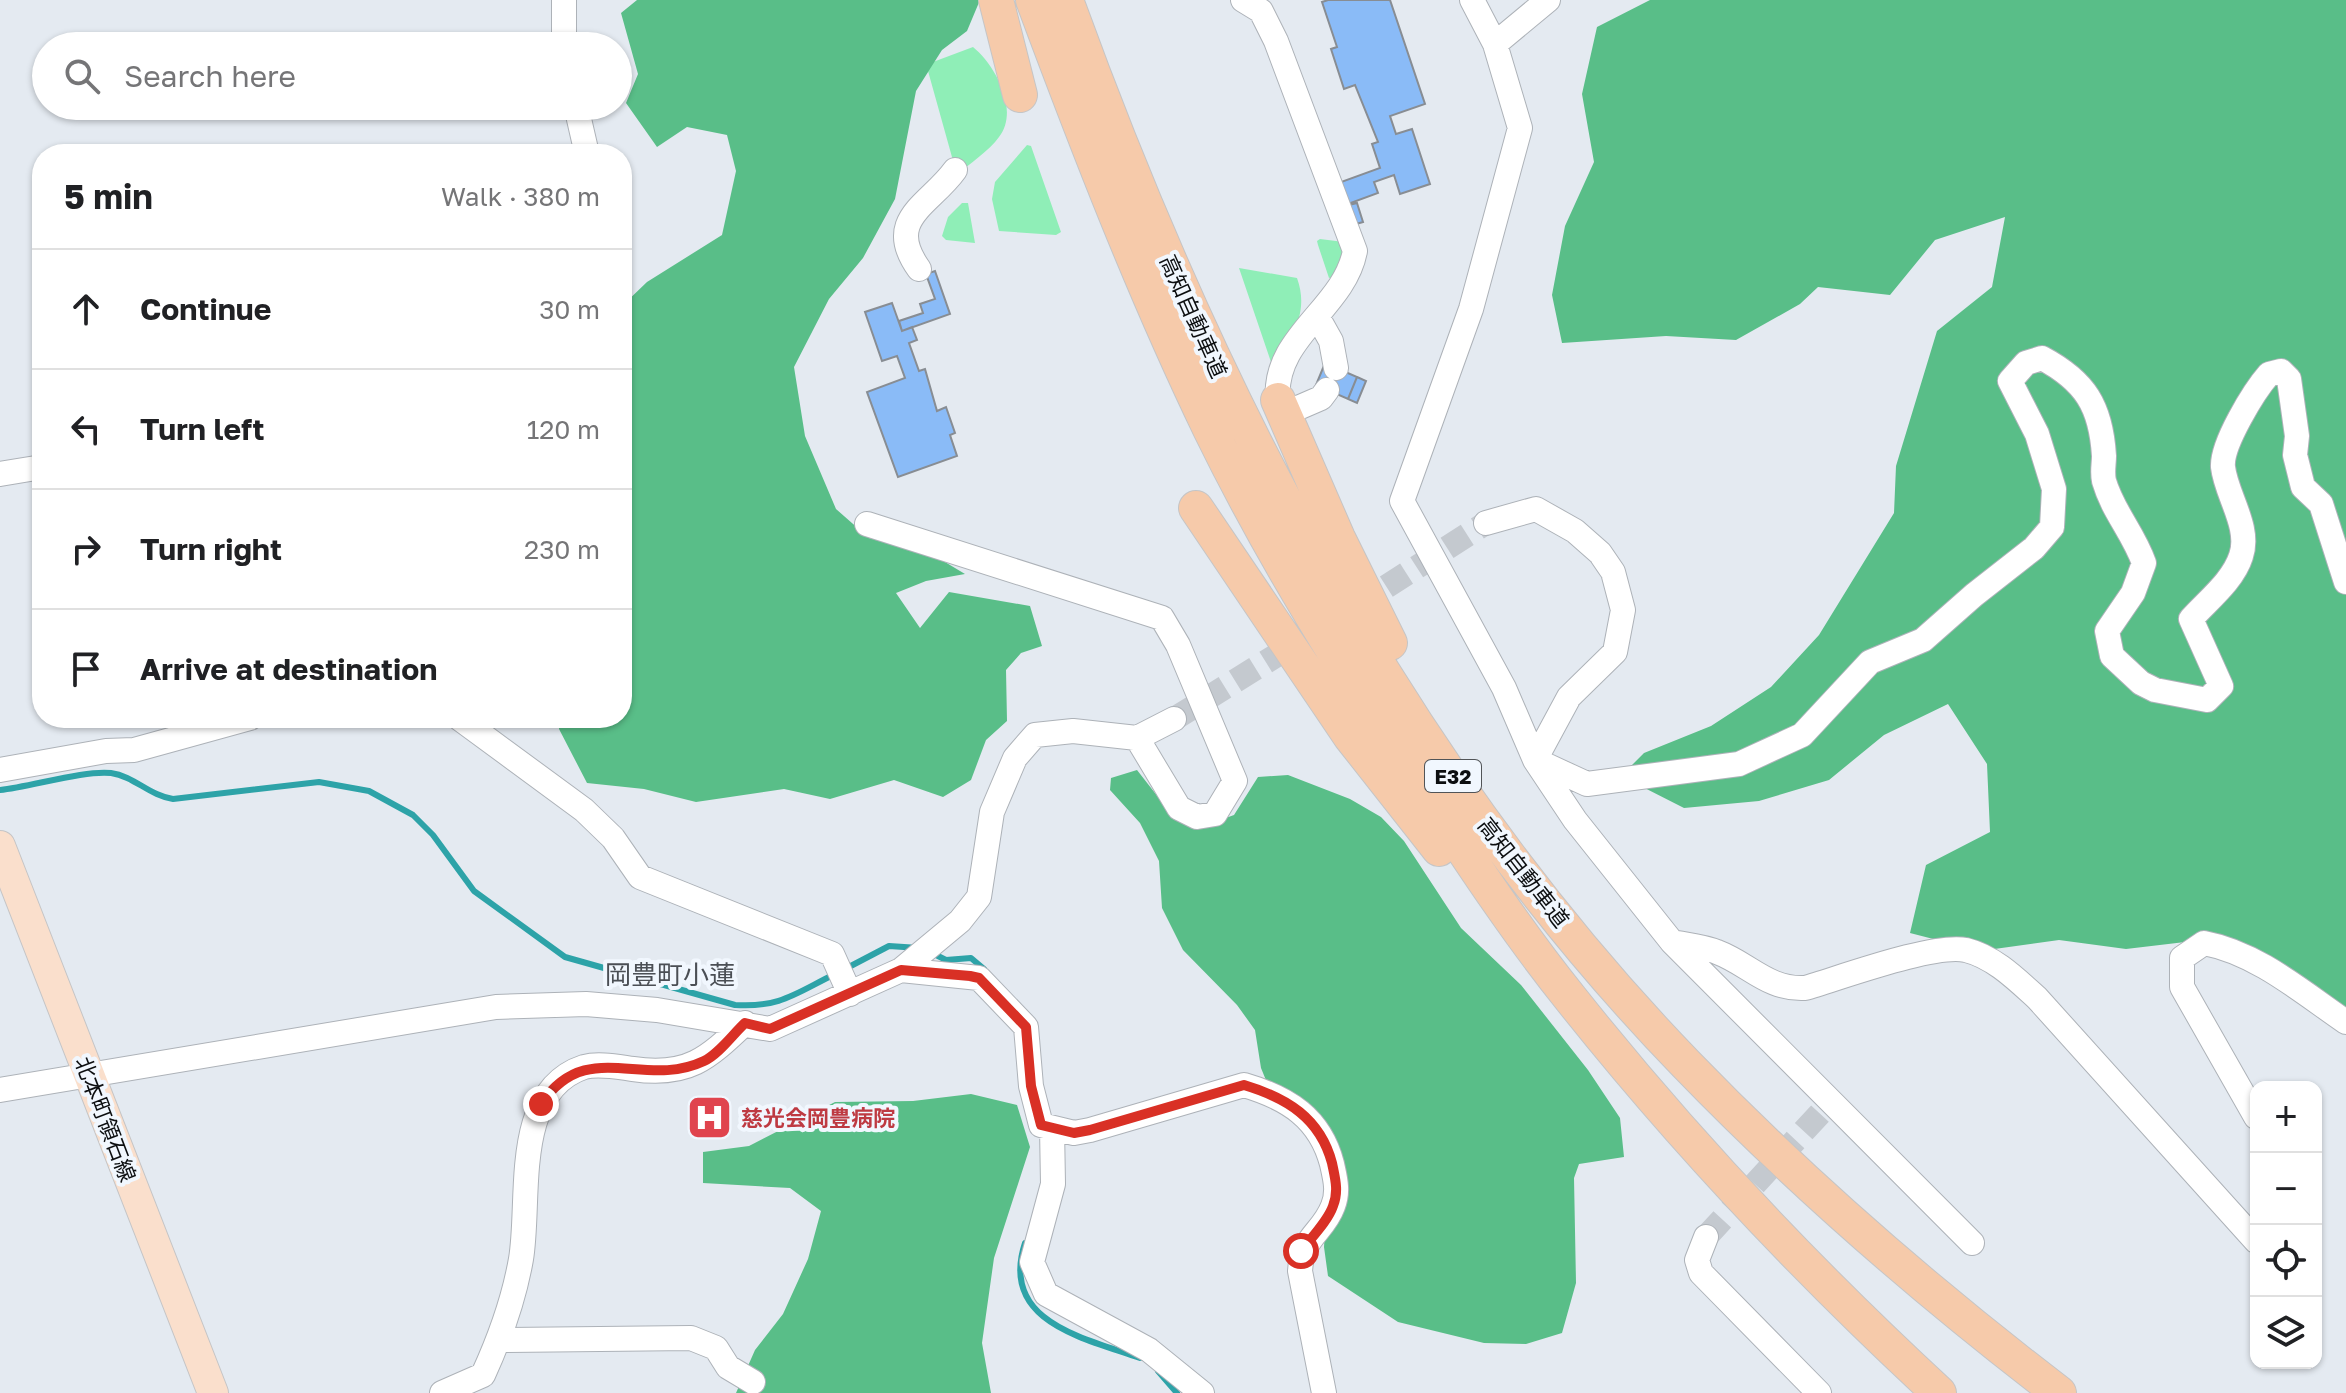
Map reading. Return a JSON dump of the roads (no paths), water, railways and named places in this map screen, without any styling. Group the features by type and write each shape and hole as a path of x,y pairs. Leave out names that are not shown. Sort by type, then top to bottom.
{"highway":[{"path":"996,0 1020,95"},
{"name":"高知自動車道","path":"1033,0 1152,302 1211,430 1272,548 1366,703 1569,996 1757,1215 1851,1311 1939,1393"},
{"name":"高知自動車道","path":"1066,0 1182,291 1239,416 1300,533 1380,665 1476,811 1583,947 1683,1061 1791,1169 1897,1263 2059,1393"},
{"path":"1281,407 1338,538 1395,653 1583,947"},
{"path":"1196,508 1350,736 1434,843 1569,996"}],"main road":[{"name":"北本町領石線","path":"0,846 213,1393"}],"street":[{"path":"564,0 564,32"},
{"path":"1243,0 1261,11 1276,41 1355,251 1351,273 1286,354 1276,378 1281,407 1321,398 1332,379 1331,341 1317,316"},
{"path":"1472,0 1495,44 1520,128 1471,309 1402,501 1504,688 1535,760 1575,820 1672,942 1829,1104 1972,1243"},
{"path":"1495,44 1548,0"},
{"path":"579,120 585,144"},
{"path":"919,269 906,241 908,220 955,170"},
{"path":"1535,760 1587,784 1739,764 1772,752 1802,735 1870,662 1923,640 2034,548 2052,527 2054,489 2037,434 2010,381 2026,363 2042,358 2069,372 2085,388 2098,418 2104,457 2103,476 2115,510 2132,531 2144,563 2133,593 2107,631 2112,656 2141,683 2155,690 2207,700 2221,686 2191,619 2227,581 2241,556 2243,537 2223,464 2245,407 2269,374 2281,371 2289,379 2297,436 2295,455 2303,487 2321,504 2346,582"},
{"path":"0,474 32,469"},
{"path":"1486,523 1536,509 1575,531 1600,553 1613,572 1623,610 1615,652 1569,697 1535,760"},
{"path":"867,524 1162,618 1178,645 1235,781 1215,814 1197,817 1179,808 1137,738"},
{"path":"909,964 938,942 979,897 992,812 1020,749 1035,735 1073,731 1137,738 1174,719"},
{"path":"0,770 106,751 134,750 214,728"},
{"path":"473,728 584,810 613,838 640,877 832,954 843,978"},
{"path":"1672,942 1716,951 1778,987 1790,989 1941,950 1965,950 2000,966 2037,998 2250,1234"},
{"path":"2250,1106 2182,987 2182,958 2204,943 2226,947 2273,973 2346,1022"},
{"path":"0,1090 89,1078 496,1007 586,1004 745,1023 770,1029 843,978 909,964 979,978 1026,1027 1031,1086 1047,1127 1053,1184 1032,1262 1046,1294 1149,1350 1202,1393"},
{"path":"442,1393 483,1375 499,1340 521,1259 532,1133 541,1104 554,1084 585,1067 606,1066 659,1073 706,1060 745,1023"},
{"path":"1047,1127 1074,1133 1090,1130 1244,1085 1267,1092 1297,1109 1325,1138 1337,1186 1333,1207 1301,1251 1300,1271 1324,1393"},
{"path":"1706,1237 1697,1260 1701,1273 1819,1393"},
{"path":"499,1340 691,1338 716,1348 728,1367 753,1382"}],"waterway":[{"path":"0,790 72,776 111,773 173,799 319,782 369,791 413,815 433,835 474,891 565,957 735,1005 776,1002 835,974"},
{"path":"845,969 889,946 919,948"},
{"path":"930,952 946,960 971,958 984,969"},
{"path":"1025,1243 1020,1270 1024,1291 1035,1309 1072,1334 1140,1358"},
{"path":"1158,1371 1177,1393"}],"tunnel":[{"path":"1356,606 1486,523"},
{"path":"1174,719 1301,640"},
{"path":"1706,1237 1826,1107"}],"place":[{"name":"慈光会岡豊病院","path":"710,1117"}],"district":[{"name":"岡豊町小蓮","path":"670,974"}]}
